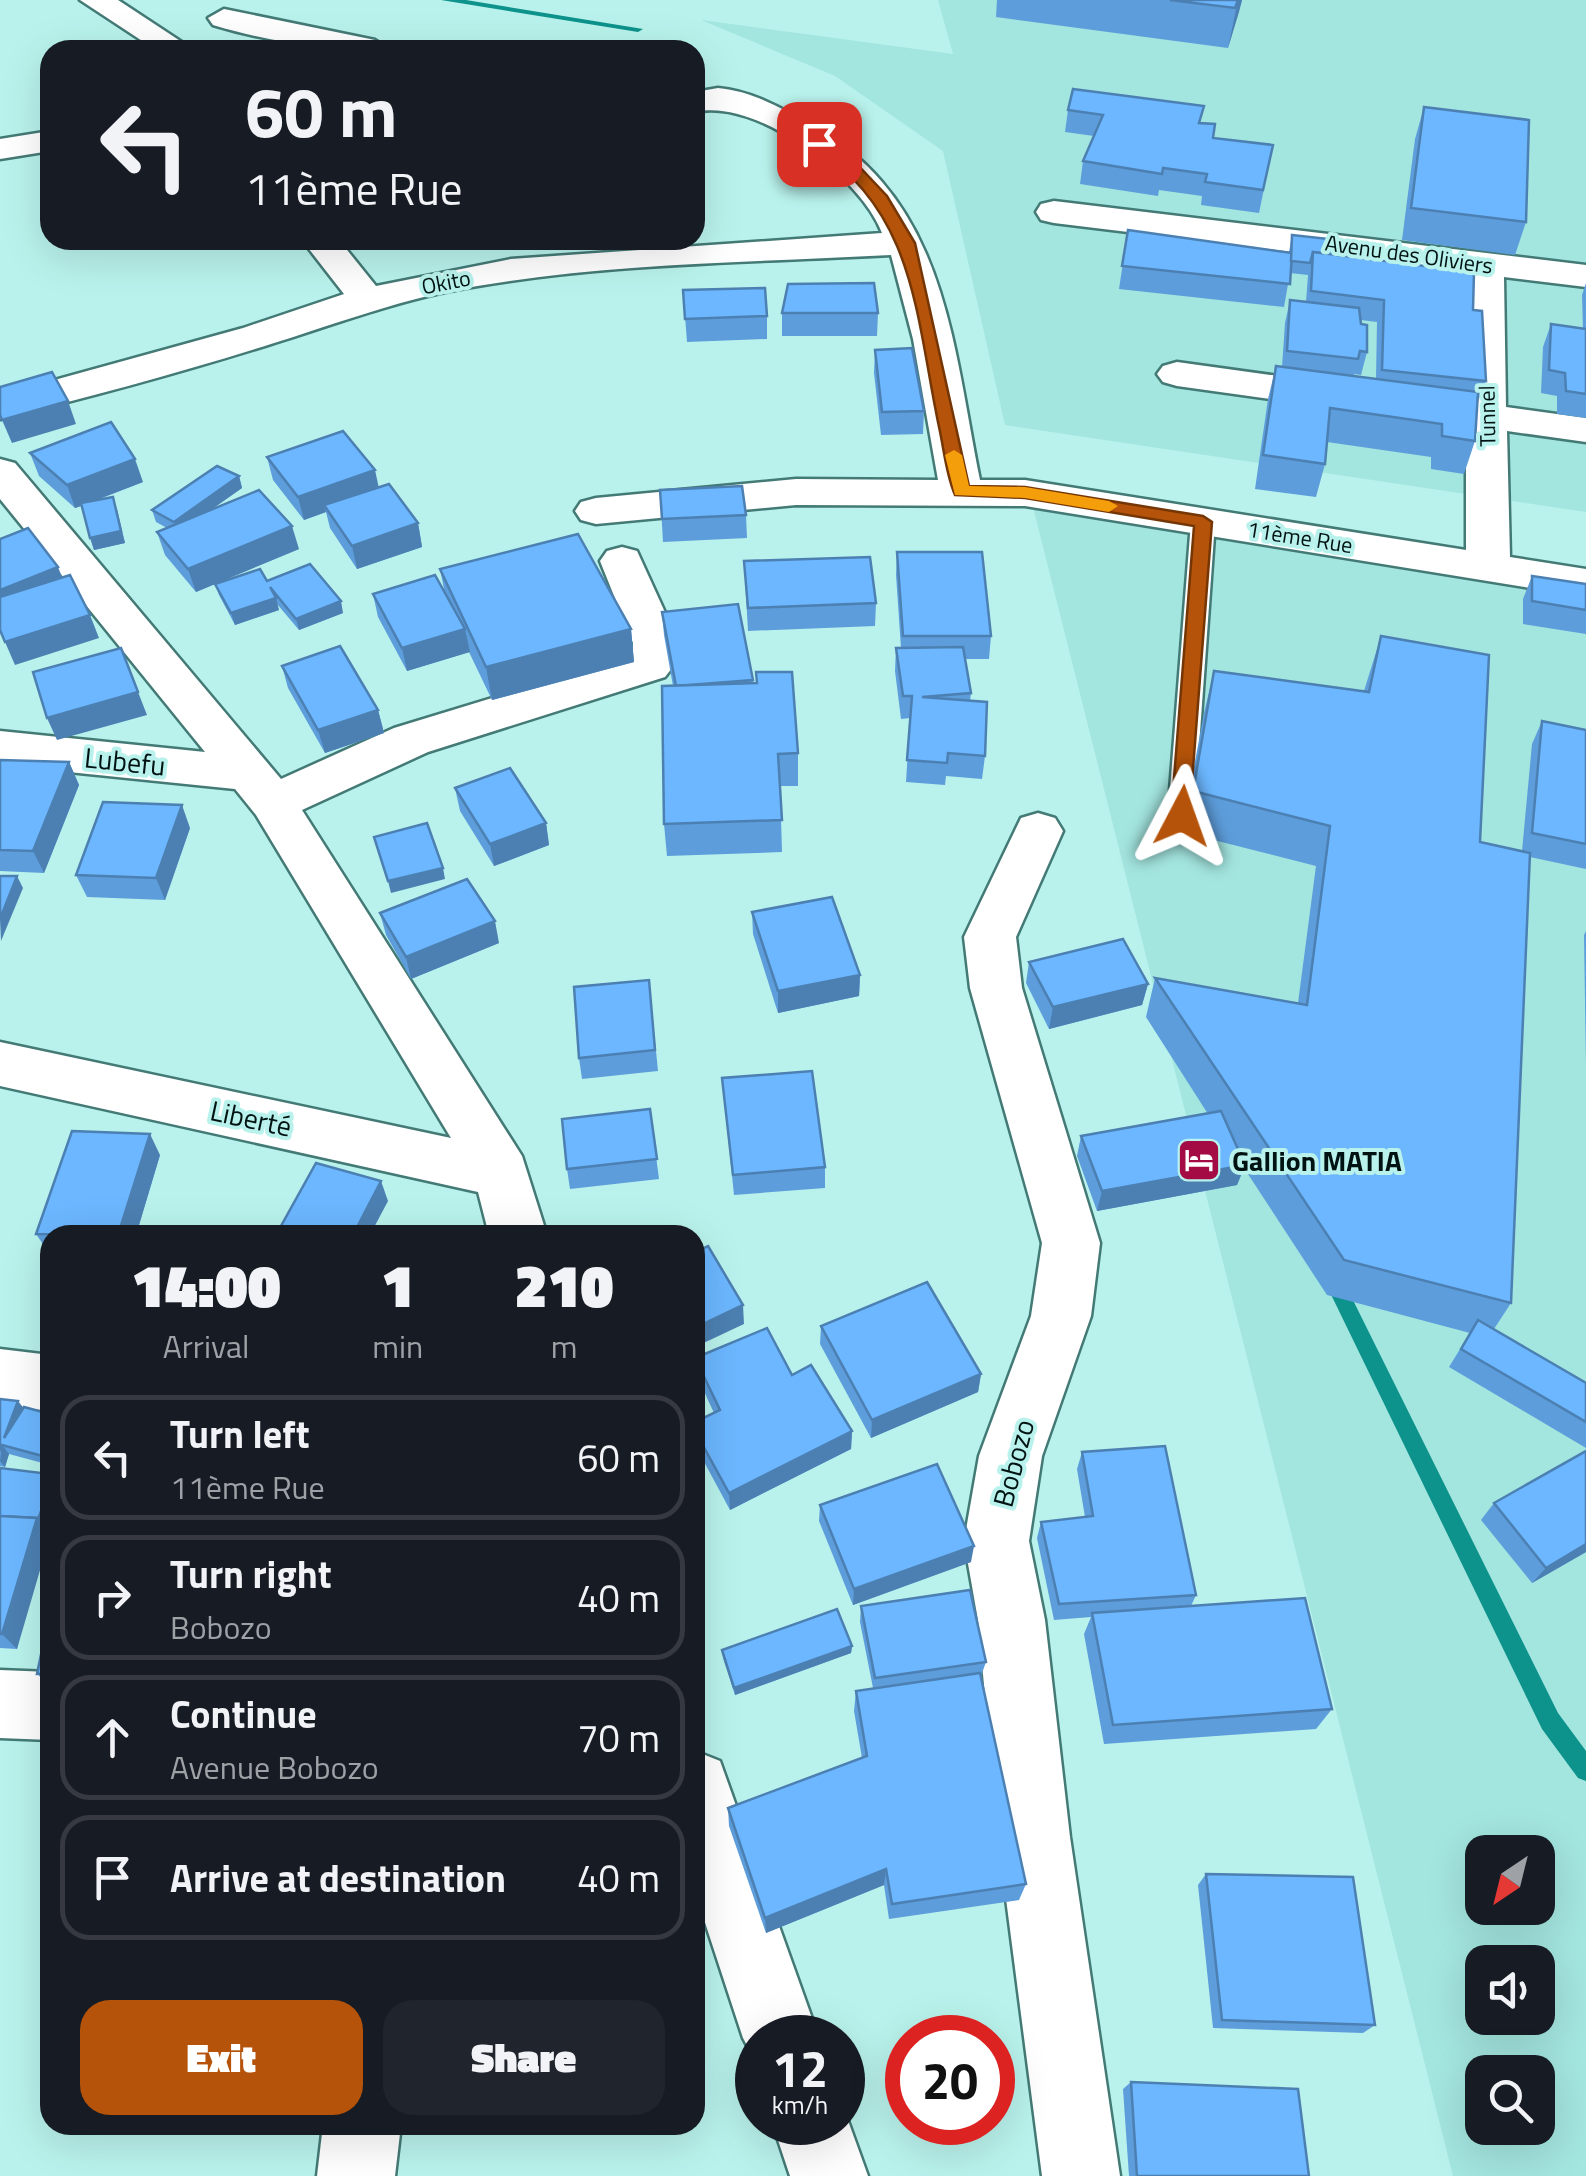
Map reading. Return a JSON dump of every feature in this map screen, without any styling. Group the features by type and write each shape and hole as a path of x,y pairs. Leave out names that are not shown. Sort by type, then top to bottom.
{"street":[{"path":"96,0 162,40"},
{"path":"224,18 319,40"},
{"path":"705,100 724,96 738,99 847,162 882,199 907,243 962,491"},
{"path":"0,148 40,142"},
{"name":"Avenu des Oliviers","path":"1054,212 1586,276"},
{"name":"Okito","path":"0,407 257,336 367,298 511,270 907,243"},
{"path":"328,250 367,298"},
{"name":"Tunnel","path":"1485,265 1488,568"},
{"path":"1178,374 1586,430"},
{"path":"0,472 261,788 502,1172 515,1225"},
{"name":"11ème Rue","path":"596,511 796,492 1025,493 1586,583"},
{"path":"261,788 649,666 656,659 656,642 622,561"},
{"name":"Lubefu","path":"0,748 261,788"},
{"name":"Bobozo","path":"1038,831 990,937 996,988 1070,1243 1071,1280 1007,1472 996,1531 1012,1610 1023,1760 1081,2176"},
{"name":"Liberté","path":"0,1064 502,1172"},
{"path":"0,1377 40,1382"},
{"path":"0,1704 40,1706"},
{"path":"705,1815 774,2015"},
{"path":"356,2176 361,2135"},
{"path":"819,2145 829,2176"}],"lane":[{"path":"1182,816 1203,522"}],"shaded area":[{"path":"938,0 1586,0 1586,512 1005,425 943,151 835,76 701,20 953,54"},
{"path":"1030,495 1586,583 1586,2176 1453,2176"}],"building":[{"path":"1170,0 1238,0 1235,8"},
{"path":"1073,89 1204,106 1199,123 1215,124 1213,138 1273,145 1263,190 1205,182 1207,174 1163,168 1162,174 1083,161 1103,115 1068,110"},
{"path":"1424,107 1529,120 1526,222 1411,208"},
{"path":"1128,230 1292,253 1290,284 1122,266"},
{"path":"1292,235 1338,240 1337,255 1313,252 1310,263 1291,261"},
{"path":"1313,252 1474,272 1473,310 1482,311 1486,381 1382,370 1384,300 1311,291"},
{"path":"874,283 878,313 782,313 788,284"},
{"path":"765,288 767,316 685,319 683,290"},
{"path":"1290,300 1359,308 1361,324 1367,325 1367,352 1360,351 1358,359 1287,351"},
{"path":"1551,324 1586,329 1586,394 1566,391 1565,373 1549,370"},
{"path":"912,348 924,411 882,412 875,350"},
{"path":"1276,366 1478,392 1475,441 1442,436 1442,424 1330,408 1325,464 1263,455"},
{"path":"52,372 68,401 2,420 0,387"},
{"path":"111,422 135,459 67,485 30,453"},
{"path":"343,431 375,470 298,497 267,457"},
{"path":"217,466 239,476 174,522 152,510"},
{"path":"389,484 418,523 352,546 324,505"},
{"path":"742,486 746,515 662,519 660,490"},
{"path":"259,490 292,526 188,569 157,532"},
{"path":"113,497 121,531 90,538 81,503"},
{"path":"28,528 58,567 0,590 0,539"},
{"path":"578,534 631,629 486,667 440,569"},
{"path":"897,552 982,552 991,636 903,636"},
{"path":"870,557 876,603 748,608 744,561"},
{"path":"310,564 341,601 296,619 270,587 276,598 231,613 215,584 260,569 267,581"},
{"path":"70,575 90,615 5,642 0,630 0,597"},
{"path":"435,575 465,629 402,648 373,594"},
{"path":"1532,576 1586,584 1586,610 1532,601"},
{"path":"738,604 753,680 676,686 662,612"},
{"path":"1381,636 1489,655 1480,842 1530,853 1511,1303 1344,1260 1155,978 1307,1005 1330,826 1193,791 1214,671 1369,692"},
{"path":"340,646 378,710 318,730 282,666"},
{"path":"963,647 971,693 922,697 987,702 985,756 948,753 947,763 907,760 912,696 903,696 896,648"},
{"path":"121,648 138,692 47,718 33,672"},
{"path":"756,672 792,672 798,753 778,754 782,820 664,824 662,686 757,683"},
{"path":"1542,721 1586,730 1586,844 1532,833"},
{"path":"0,760 69,762 33,851 0,850"},
{"path":"510,768 546,823 490,844 455,788"},
{"path":"103,802 182,805 156,878 76,875"},
{"path":"427,823 443,868 388,881 374,837"},
{"path":"0,876 17,876 0,919"},
{"path":"467,879 495,921 406,957 380,913"},
{"path":"832,897 860,975 778,991 752,912"},
{"path":"1123,939 1148,984 1053,1007 1029,962"},
{"path":"649,980 655,1050 579,1058 574,987"},
{"path":"812,1071 825,1167 733,1175 722,1078"},
{"path":"650,1109 657,1159 567,1169 562,1119"},
{"path":"1221,1111 1245,1165 1102,1191 1081,1136"},
{"path":"72,1131 150,1134 121,1225 40,1225 40,1234 36,1234"},
{"path":"316,1163 381,1181 358,1225 282,1225"},
{"path":"708,1246 743,1305 705,1323"},
{"path":"927,1282 981,1374 872,1420 821,1326"},
{"path":"1478,1320 1586,1383 1586,1422 1461,1349"},
{"path":"767,1328 792,1375 811,1365 852,1431 729,1493 705,1449 705,1417 720,1410 705,1379 705,1354"},
{"path":"0,1399 18,1401 4,1438 24,1407 40,1411 40,1455 2,1445 0,1451"},
{"path":"1165,1446 1196,1595 1059,1604 1041,1522 1093,1516 1082,1452"},
{"path":"1586,1451 1586,1544 1546,1568 1494,1503"},
{"path":"937,1464 974,1546 854,1589 820,1505"},
{"path":"0,1468 40,1473 38,1519 0,1516"},
{"path":"0,1516 37,1518 2,1634 0,1634"},
{"path":"970,1590 986,1662 875,1678 861,1606"},
{"path":"1305,1598 1332,1709 1113,1725 1092,1613"},
{"path":"837,1609 852,1646 734,1688 722,1650"},
{"path":"980,1673 1026,1884 892,1904 886,1869 765,1918 728,1808 867,1756 856,1691"},
{"path":"1206,1874 1353,1877 1375,2025 1222,2020"},
{"path":"1131,2082 1298,2089 1309,2176 1137,2176"}],"waterway":[{"path":"446,0 638,29"},
{"path":"1332,1278 1550,1721 1586,1770"}],"slow traffic":[{"path":"954,455 962,491 1025,493 1109,506"}],"place":[{"name":"Gallion MATIA","path":"1199,1160"}],"route":[{"path":"819,144 847,162 882,199 912,255 962,491 1025,493 1203,522 1182,816"}]}
